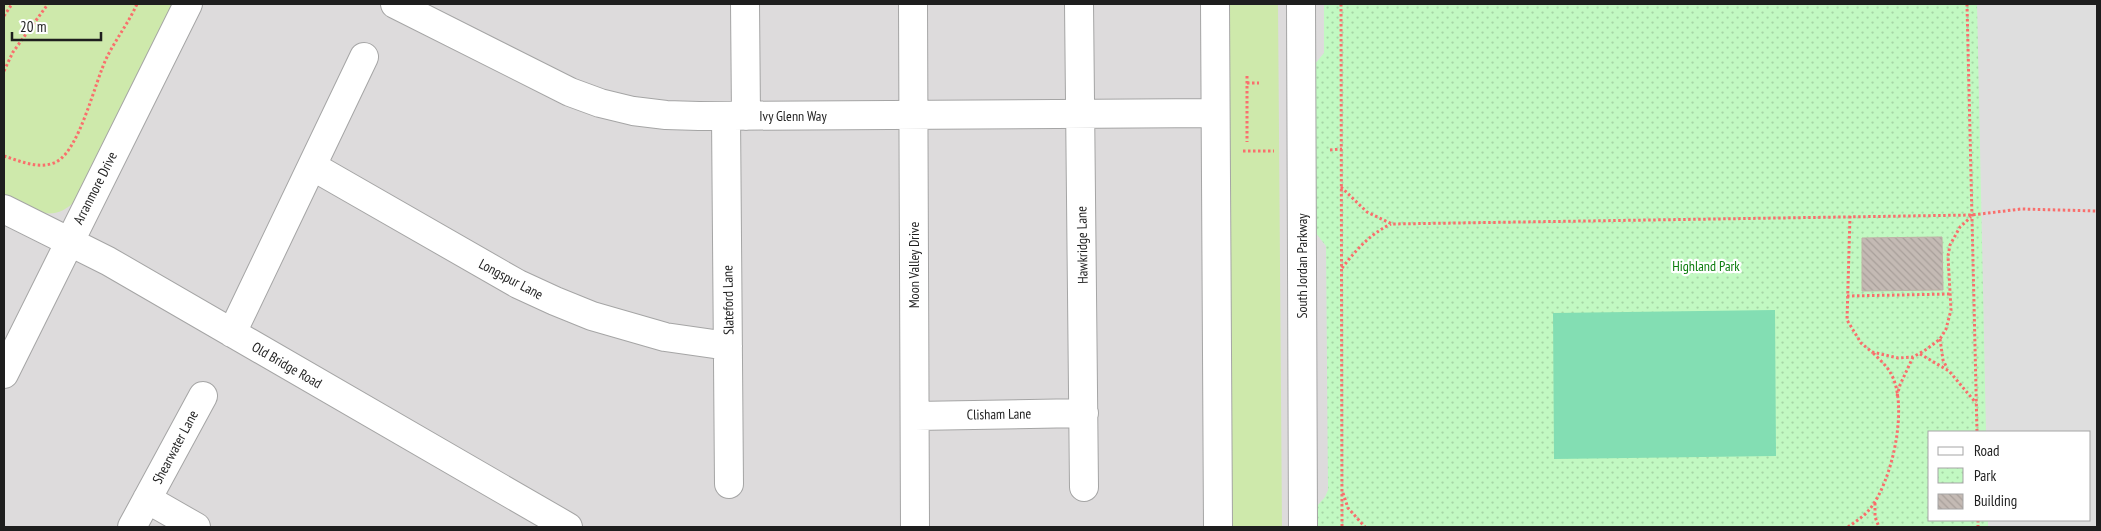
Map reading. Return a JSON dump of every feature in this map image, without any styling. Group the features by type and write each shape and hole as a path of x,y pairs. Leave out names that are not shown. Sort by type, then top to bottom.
{"street":[{"name":"Arranmore Drive","path":"4,374 188,4"},
{"name":"Ivy Glenn Way","path":"395,4 570,92 600,103 633,111 666,115 736,116 1216,113"},
{"name":"Slateford Lane","path":"729,484 728,346 736,116 745,4"},
{"name":"Moon Valley Drive","path":"913,4 915,527"},
{"name":"Hawkridge Lane","path":"1079,4 1084,487"},
{"path":"1215,4 1218,527"},
{"name":"South Jordan Parkway","path":"1301,4 1303,527"},
{"path":"232,333 364,57"},
{"name":"Longspur Lane","path":"312,166 518,284 555,301 592,316 665,337 728,346"},
{"name":"Old Bridge Road","path":"4,209 69,240 568,527"},
{"name":"Shearwater Lane","path":"132,527 203,396"},
{"name":"Clisham Lane","path":"915,416 1084,413"},
{"name":"Shearwater Lane","path":"147,499 196,527"}],"path":[{"path":"4,16 12,4"},
{"path":"4,71 13,52 48,4"},
{"path":"4,156 39,166 57,161 65,154 90,106 107,56 137,4"},
{"path":"1342,4 1342,527"},
{"path":"1967,4 1976,431"},
{"path":"1237,151 1278,151"},
{"path":"1341,187 1367,212 1392,224"},
{"path":"1342,268 1366,240 1379,230 1392,224 1972,215 2021,209 2097,211"},
{"path":"1872,352 1898,358 1913,357 1940,339 1946,329 1950,310 1948,256 1950,245 1960,227 1972,215"},
{"path":"1848,527 1862,517 1875,502 1897,448 1899,428 1897,397 1891,372 1861,343 1847,320 1850,216"},
{"path":"1847,296 1950,294"},
{"path":"1940,339 1943,360 1949,371 1976,403"},
{"path":"1919,354 1949,371"},
{"path":"1897,397 1900,385 1913,357"},
{"path":"1342,490 1348,508 1365,527"},
{"path":"1875,502 1875,517 1880,527"}],"shaded area":[{"path":"4,4 2097,4 2097,527 4,527"},
{"path":"1977,4 2097,4 2097,527 1988,527 1988,521 2091,521 2091,431 1986,431"}],"green space":[{"path":"4,4 172,4 76,200 67,208 58,212 50,213 32,210 4,197"},
{"path":"1226,4 1278,4 1282,527 1229,527"},
{"name":"Highland Park","path":"1324,4 2097,4 2097,527 1317,527 1317,506 1328,490 1326,246 1315,232 1314,65 1324,53"},
{"path":"1775,310 1776,456 1554,459 1553,313"}],"building":[{"path":"1942,237 1943,290 1862,291 1862,238"}]}
